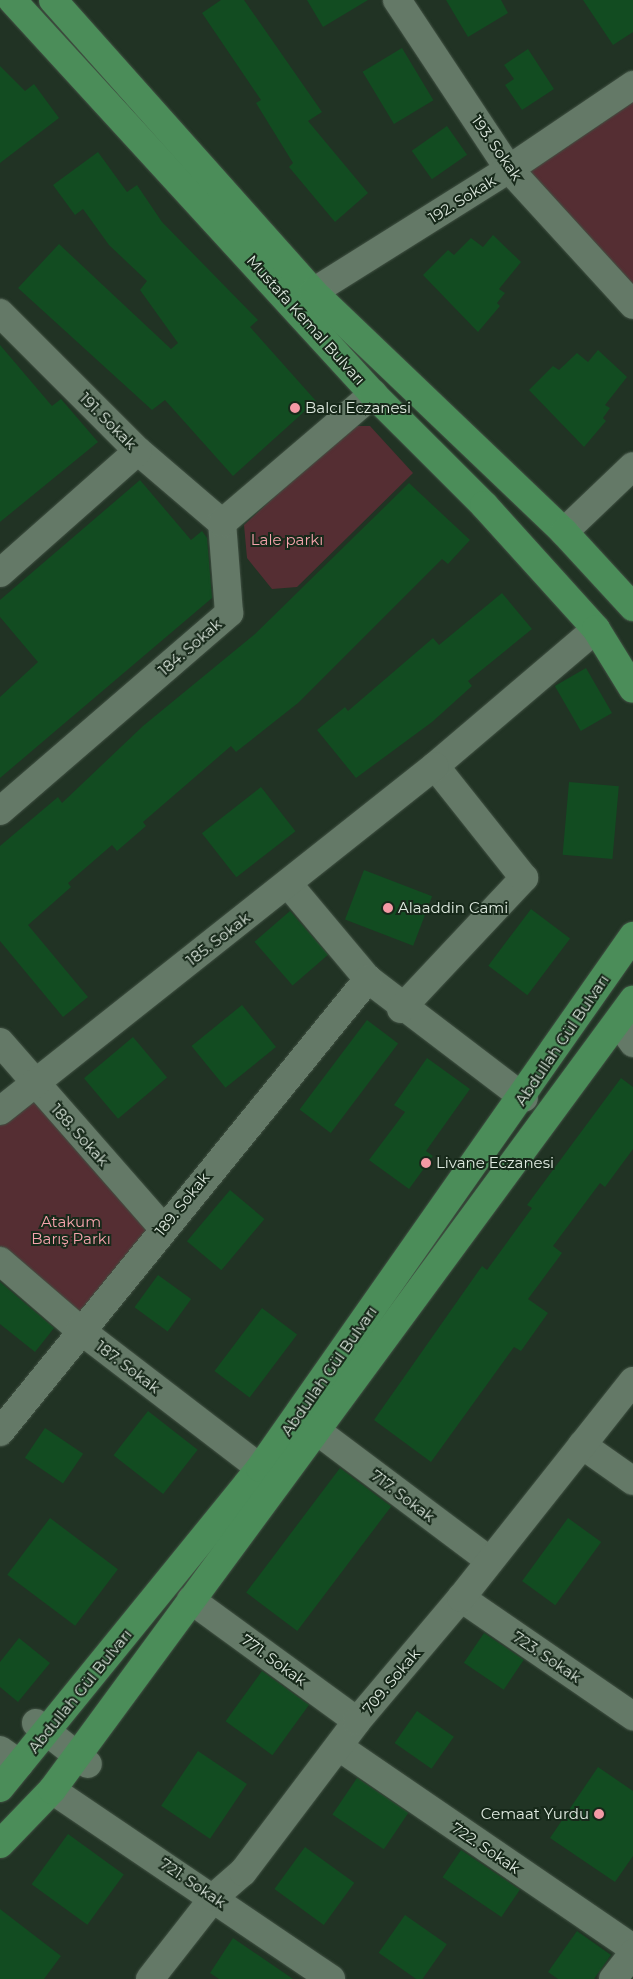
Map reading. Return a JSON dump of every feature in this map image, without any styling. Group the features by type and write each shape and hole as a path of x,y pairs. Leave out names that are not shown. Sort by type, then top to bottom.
{"main road":[{"name":"Mustafa Kemal Bulvarı","path":"12,0 373,394 484,505 596,629 633,689"},
{"name":"Mustafa Kemal Bulvarı","path":"53,0 313,292 564,532 633,607"},
{"name":"Abdullah Gül Bulvarı","path":"0,1788 10,1757 42,1727 260,1468 524,1098 633,936"},
{"name":"Abdullah Gül Bulvarı","path":"0,1844 82,1759 191,1600 628,1021"}],"street":[{"name":"193. Sokak","path":"397,0 509,169 633,305"},
{"name":"192. Sokak","path":"313,292 509,169 633,84"},
{"name":"191. Sokak","path":"0,313 138,451 222,522"},
{"path":"222,522 373,394"},
{"path":"0,573 138,451"},
{"path":"564,532 633,466"},
{"name":"184. Sokak","path":"0,811 229,614 222,522"},
{"name":"185. Sokak","path":"0,1111 289,885 435,766 596,629"},
{"path":"401,1009 524,878 435,766"},
{"path":"289,885 368,979 401,1009 524,1098"},
{"name":"189. Sokak","path":"0,1432 80,1330 368,979"},
{"name":"188. Sokak","path":"0,1042 163,1228"},
{"name":"187. Sokak","path":"0,1261 80,1330 260,1468"},
{"name":"709. Sokak","path":"150,1979 214,1897 243,1872 357,1721 461,1598 633,1381"},
{"name":"717. Sokak","path":"317,1431 490,1561"},
{"path":"582,1445 633,1481"},
{"name":"723. Sokak","path":"461,1598 633,1716"},
{"name":"771. Sokak","path":"191,1600 357,1721"},
{"path":"42,1727 82,1759"},
{"name":"722. Sokak","path":"339,1747 633,1948"},
{"name":"721. Sokak","path":"52,1790 214,1897 332,1979"},
{"path":"613,1979 633,1953"}],"green space":[{"path":"633,90 633,294 519,164"},
{"name":"Lale parkı","path":"351,426 370,426 413,473 297,587 272,589 247,558 244,525"},
{"name":"Atakum Barış Parkı","path":"34,1083 163,1228 80,1330 0,1261 0,1111"}],"building":[{"path":"221,0 244,0 322,112 308,121 368,193 335,222 289,167 293,163 256,103 261,100 202,13"},
{"path":"307,0 368,0 323,27"},
{"path":"446,0 501,0 508,13 468,37"},
{"path":"583,0 633,0 633,32 613,45"},
{"path":"402,48 433,100 394,124 363,72"},
{"path":"528,49 554,89 522,110 505,85 514,79 504,65"},
{"path":"0,66 25,91 34,84 59,118 0,163"},
{"path":"447,126 467,155 432,179 412,151"},
{"path":"98,152 127,192 137,185 162,222 258,320 250,327 316,401 233,476 165,400 152,410 18,288 59,244 171,349 178,343 140,290 147,281 109,245 83,209 75,215 53,185"},
{"path":"493,235 521,262 499,289 505,293 497,303 500,306 478,332 423,275 448,250 454,255 471,238 483,247"},
{"path":"0,345 52,406 61,399 98,442 0,522"},
{"path":"598,350 627,377 605,405 610,408 603,418 606,421 584,447 529,390 553,366 559,370 577,353 588,362"},
{"path":"140,480 191,540 202,531 207,538 212,598 0,778 0,697 38,662 0,617 0,600"},
{"path":"409,483 470,540 448,564 442,559 298,703 236,752 231,746 143,822 146,826 117,851 112,845 68,883 71,887 28,925 88,997 63,1017 0,941 0,846 58,797 62,803 143,726 255,634"},
{"path":"502,593 532,629 468,681 472,686 432,722 356,778 317,730 345,707 348,711 433,638 439,645"},
{"path":"586,668 612,713 581,731 555,686"},
{"path":"569,782 619,786 612,859 563,855"},
{"path":"261,787 295,831 236,877 202,833"},
{"name":"Alaaddin Cami","path":"364,870 432,896 413,946 345,919"},
{"path":"531,909 570,938 527,995 488,966"},
{"path":"290,911 328,955 293,986 255,942"},
{"path":"242,1005 276,1047 225,1088 191,1046"},
{"path":"367,1020 398,1043 331,1133 300,1109"},
{"path":"133,1037 167,1078 118,1119 84,1078"},
{"path":"427,1058 470,1089 426,1151 433,1156 409,1189 369,1160 405,1112 394,1105"},
{"path":"621,1078 633,1087 633,1149 605,1187 600,1183 553,1246 562,1253 528,1299 548,1313 521,1351 514,1347 431,1462 374,1420 482,1266 487,1270 532,1208 527,1205"},
{"path":"230,1190 264,1219 221,1270 187,1241"},
{"path":"158,1275 191,1299 168,1331 134,1307"},
{"path":"0,1282 54,1328 35,1352 0,1324"},
{"path":"262,1308 297,1334 250,1398 214,1371"},
{"path":"148,1411 198,1450 163,1494 114,1455"},
{"path":"45,1428 83,1454 63,1484 25,1458"},
{"path":"340,1468 391,1507 297,1631 246,1593"},
{"path":"50,1518 118,1569 75,1626 7,1575"},
{"path":"568,1518 601,1542 555,1605 522,1581"},
{"path":"484,1633 524,1660 504,1690 464,1663"},
{"path":"19,1638 50,1663 18,1702 0,1687 0,1662"},
{"path":"262,1671 309,1705 272,1755 226,1721"},
{"path":"417,1711 454,1737 431,1769 395,1743"},
{"path":"198,1751 247,1784 210,1839 161,1806"},
{"name":"Cemaat Yurdu","path":"598,1767 633,1791 633,1856 615,1882 550,1838"},
{"path":"357,1778 408,1813 384,1849 332,1814"},
{"path":"68,1834 124,1875 87,1925 32,1884"},
{"path":"305,1847 354,1883 324,1925 274,1889"},
{"path":"461,1850 520,1890 501,1917 443,1877"},
{"path":"0,1909 61,1956 44,1979 0,1979"},
{"path":"405,1915 447,1944 422,1979 416,1979 379,1953"},
{"path":"577,1931 611,1955 594,1979 558,1979 548,1972"},
{"path":"233,1938 293,1979 219,1979 210,1973"}],"place":[{"name":"Balcı Eczanesi","path":"295,408"},
{"name":"Alaaddin Cami","path":"388,908"},
{"name":"Livane Eczanesi","path":"426,1163"},
{"name":"Cemaat Yurdu","path":"599,1814"}]}
